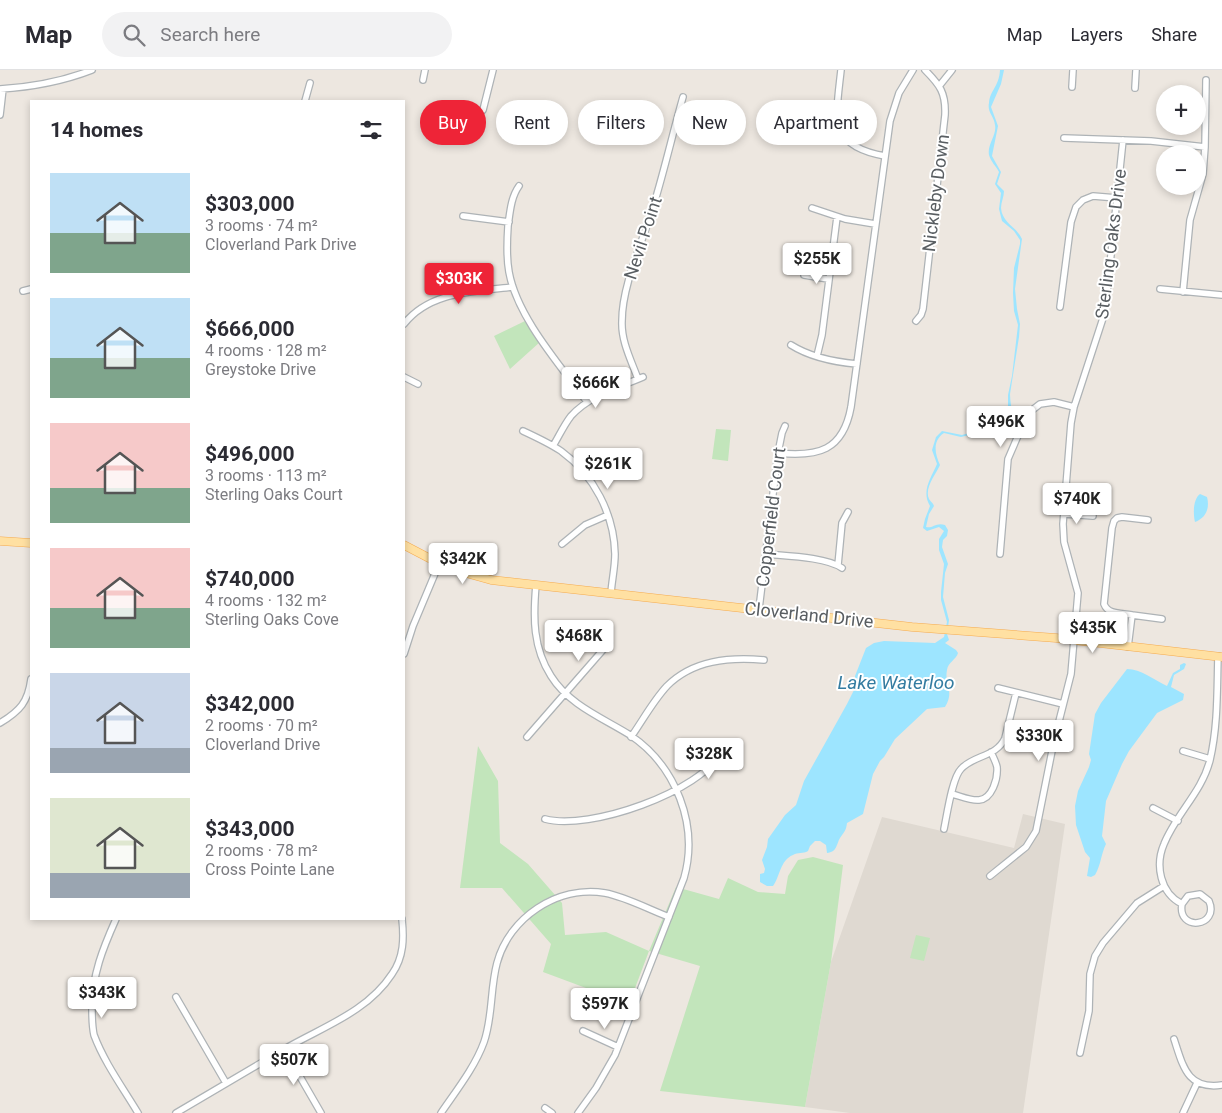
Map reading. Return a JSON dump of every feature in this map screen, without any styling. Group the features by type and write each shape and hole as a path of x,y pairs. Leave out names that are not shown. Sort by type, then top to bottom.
{"main road":[{"path":"0,541 30,543"},
{"name":"Cloverland Drive","path":"405,546 439,564 458,572 484,579 937,629 1220,656"}],"street":[{"path":"0,115 2,89 48,84 92,70"},
{"path":"423,80 425,70"},
{"path":"486,100 493,70"},
{"path":"842,70 837,112 840,130 851,145 885,156"},
{"path":"778,453 810,454 820,452 836,441 842,434 848,419 885,156 894,107 905,82 913,70"},
{"path":"925,70 940,85 952,70"},
{"path":"1072,87 1073,70"},
{"path":"1135,88 1136,70"},
{"path":"1205,145 1206,80"},
{"path":"304,100 310,83"},
{"name":"Nickleby Down","path":"916,321 923,309 946,115 945,101 940,85"},
{"name":"Nevil Point","path":"587,402 640,378 624,338 623,302 654,203 683,97"},
{"path":"1064,138 1123,140 1182,145"},
{"name":"Sterling Oaks Drive","path":"990,876 1024,849 1036,831 1054,740 1071,674 1078,593 1064,538 1064,514 1074,407 1105,312 1123,140"},
{"path":"519,186 513,196 509,222 507,260 512,287 531,324 587,402 570,418 553,446"},
{"path":"1183,292 1190,220 1198,195"},
{"path":"1060,307 1071,222 1076,207 1083,200 1093,196 1117,198"},
{"path":"812,208 851,221 875,224"},
{"path":"463,216 509,222"},
{"path":"817,356 822,335 837,217"},
{"path":"804,275 828,279"},
{"path":"405,323 421,308 440,298 512,287"},
{"path":"24,291 30,289"},
{"path":"1160,289 1222,295"},
{"path":"791,345 817,356 844,363 857,364"},
{"path":"405,378 418,384"},
{"path":"1000,554 1008,459 1017,438 1031,411 1040,404 1054,402 1074,407"},
{"name":"Copperfield Court","path":"759,609 778,453 785,426"},
{"path":"523,431 553,446 568,457 598,492 612,529 615,555 611,593"},
{"path":"766,554 823,561 840,566 842,523 848,512"},
{"path":"1064,514 1092,516"},
{"path":"562,544 584,525 608,515"},
{"path":"1148,520 1120,518 1114,521 1104,606 1111,612 1162,619"},
{"path":"405,651 413,626 439,564"},
{"path":"536,585 534,617 537,645 552,677 566,693 590,711 632,736 651,752 661,764 676,790 686,821 688,855 684,878 618,1047 596,1088 578,1113"},
{"path":"1128,647 1132,615"},
{"path":"527,736 608,644"},
{"path":"1182,904 1171,896 1164,886 1160,871 1161,854 1166,839 1200,786 1210,760 1215,735 1220,656"},
{"path":"632,736 664,690 673,681 690,670 724,659 764,660"},
{"path":"0,723 23,704 28,696 30,685"},
{"path":"998,688 1063,704"},
{"path":"944,828 956,774 969,762 1000,746 1004,739 1016,693"},
{"path":"1183,751 1210,760"},
{"path":"546,820 562,823 598,818 626,810 676,790 714,763 722,752"},
{"path":"952,794 978,800 989,796 997,770 991,752"},
{"path":"1153,808 1178,821"},
{"path":"1080,1053 1088,1011 1090,974 1095,956 1137,903 1164,886"},
{"path":"441,1113 483,1045 489,1022 499,955 510,934 526,917 559,897 589,892 611,895 668,917"},
{"path":"1200,894 1209,901 1210,912 1204,921 1192,923 1184,916 1182,904 1188,896 1200,894"},
{"path":"116,920 100,955 94,978 92,1024 101,1050 138,1113"},
{"path":"176,1113 355,1011 381,989 393,973 400,957 402,920"},
{"path":"176,998 226,1083"},
{"path":"583,1031 618,1047"},
{"path":"1174,1039 1184,1069 1197,1083 1206,1086 1222,1085"},
{"path":"284,1050 321,1113"},
{"path":"1183,1113 1197,1083"},
{"path":"545,1108 552,1113"}],"shaded area":[{"path":"1023,814 1065,824 1023,1113 850,1113 805,1107 831,962 882,817 1014,848"}],"green space":[{"path":"525,321 540,342 510,369 494,336"},
{"path":"716,429 731,430 728,461 712,459"},
{"path":"478,746 498,781 500,843 528,864 562,903 565,935 606,932 649,951 629,1004 543,972 551,944 502,888 460,888"},
{"path":"813,857 843,865 831,962 805,1107 660,1091 700,966 649,951 676,887 719,899 728,878 758,892 785,894 788,876 798,860"},
{"path":"916,935 930,938 924,961 910,958"}],"water":[{"name":"Lake Waterloo","path":"1000,70 1004,70 1001,84 991,107 998,126 992,156 1001,172 997,184 1004,191 1001,206 1002,213 1022,239 1015,289 1020,324 1019,337 1010,394 1012,421 1010,430 997,434 977,433 961,437 944,433 936,444 940,465 928,490 929,499 934,506 929,514 926,527 942,524 948,530 942,547 948,564 945,573 943,597 949,620 947,634 949,640 945,643 958,653 947,670 948,701 945,707 927,709 895,739 873,774 863,814 847,823 834,850 827,853 826,845 820,841 815,841 808,851 789,857 785,861 773,886 767,886 760,882 760,874 764,873 765,869 762,860 768,839 785,815 796,805 804,781 855,688 855,676 866,648 874,643 884,641 935,643 944,637 947,622 941,600 944,564 939,550 939,539 944,531 939,527 927,531 923,528 930,506 926,495 927,490 937,464 932,450 936,437 942,431 962,435 988,428 1004,430 1008,427 1008,395 1018,325 1014,311 1014,268 1020,240 1014,231 1002,221 999,209 1001,193 995,184 999,172 989,155 989,147 995,129 989,103"},
{"path":"1200,494 1207,497 1207,509 1202,518 1195,522 1195,503"},
{"path":"1186,664 1184,669 1174,675 1171,687 1184,694 1183,700 1157,713 1129,751 1122,764 1106,801 1102,836 1106,844 1099,867 1095,875 1087,876 1090,858 1085,852 1076,825 1075,806 1078,791 1091,760 1089,754 1095,714 1127,669 1142,673 1167,686 1173,673 1180,669 1180,665"}]}
